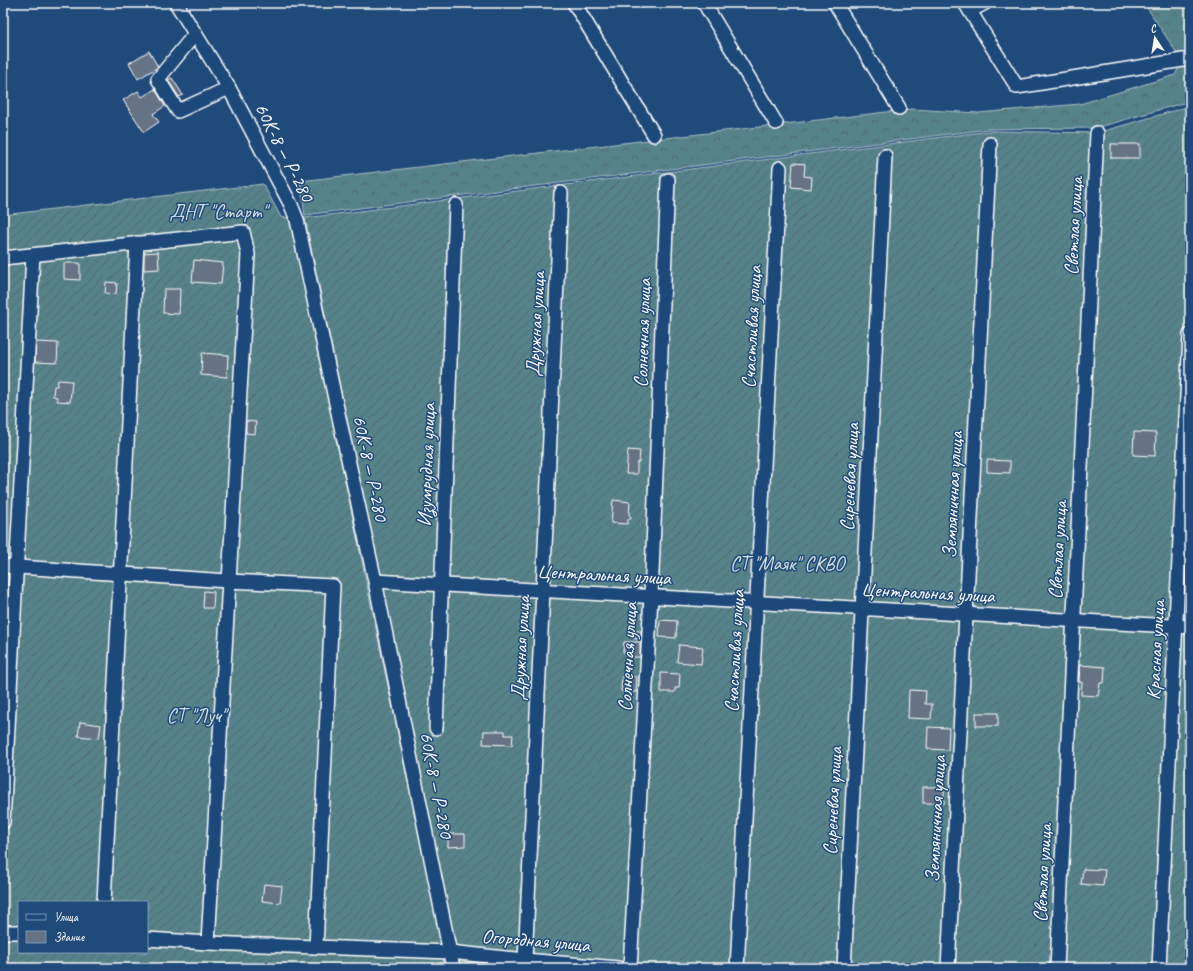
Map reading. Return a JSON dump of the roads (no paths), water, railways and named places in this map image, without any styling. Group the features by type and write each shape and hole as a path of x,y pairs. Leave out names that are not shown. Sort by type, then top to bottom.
{"street":[{"name":"60К-8 — Р-280","path":"176,3 229,88 291,205 297,220 375,582 453,968"},
{"path":"574,3 654,135"},
{"path":"704,3 776,123"},
{"path":"835,3 898,108"},
{"path":"985,3 968,7 1017,87 1183,60"},
{"path":"195,34 158,79 178,111 229,88"},
{"name":"Светлая улица","path":"1057,968 1097,133"},
{"name":"Земляничная улица","path":"948,968 990,144"},
{"name":"Сиреневая улица","path":"844,968 885,156"},
{"name":"Счастливая улица","path":"737,968 780,168"},
{"name":"Солнечная улица","path":"630,968 651,596 668,180"},
{"name":"Дружная улица","path":"524,960 561,193"},
{"name":"Изумрудная улица","path":"436,728 456,205"},
{"path":"3,258 243,232 248,254 208,942"},
{"path":"104,901 122,574 137,243"},
{"path":"3,822 33,255"},
{"name":"Красная улица","path":"1159,968 1190,335"},
{"path":"3,566 228,581 333,586 316,947"},
{"name":"Центральная улица","path":"375,582 651,596 1190,627"},
{"path":"3,932 18,932"},
{"name":"Огородная улица","path":"148,939 450,952 618,968"}],"park label":[{"name":"ДНТ \"Старт\"","path":"218,211"},
{"name":"СТ \"Маяк\" СКВО","path":"787,563"},
{"name":"СТ \"Луч\"","path":"196,715"}]}
